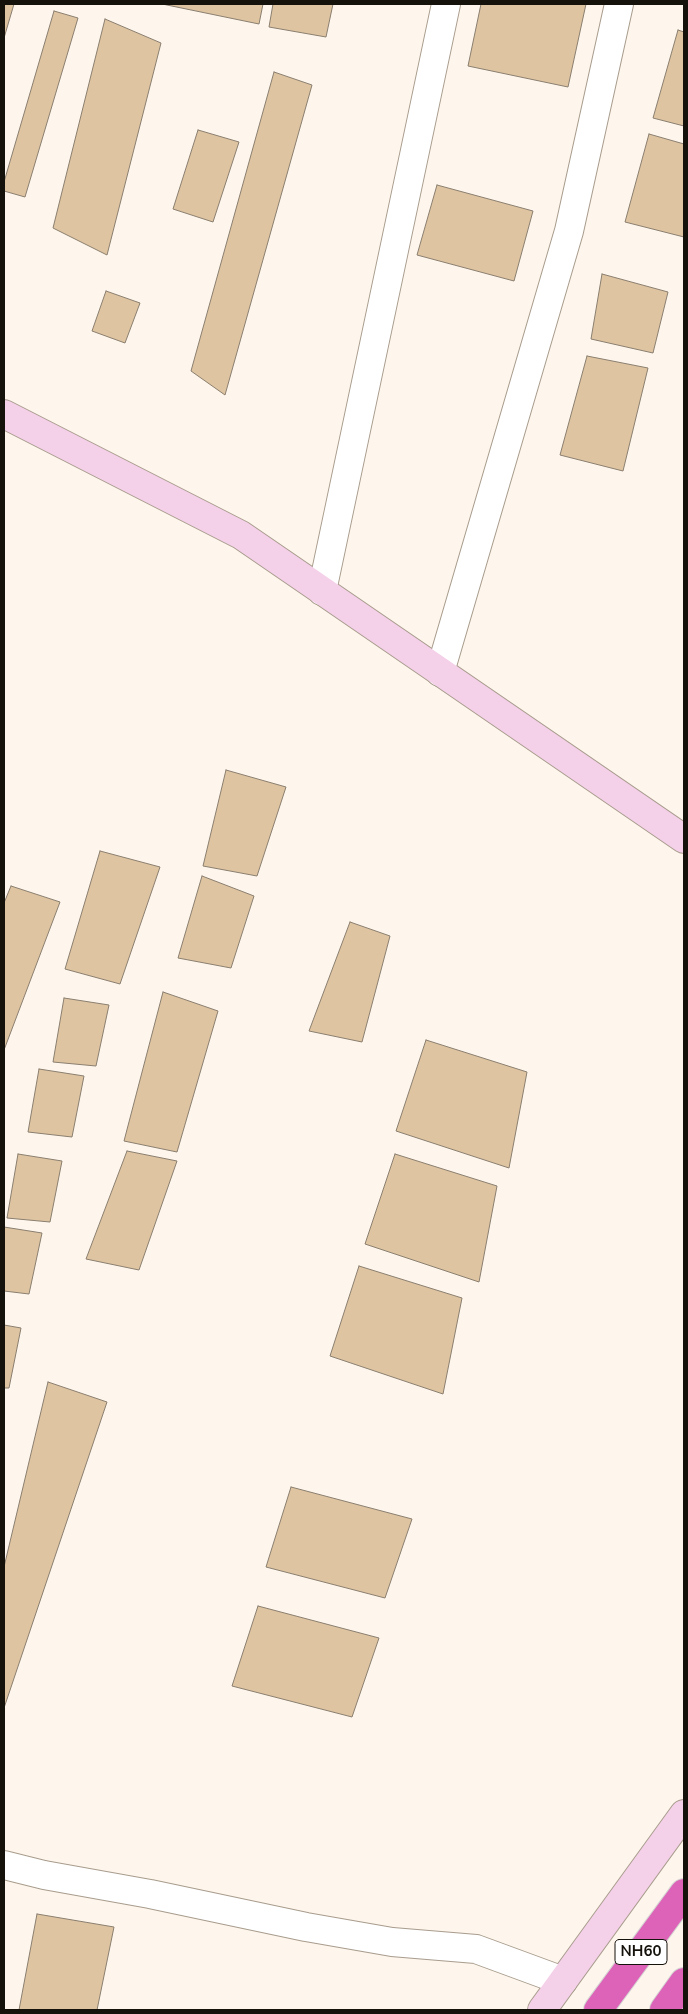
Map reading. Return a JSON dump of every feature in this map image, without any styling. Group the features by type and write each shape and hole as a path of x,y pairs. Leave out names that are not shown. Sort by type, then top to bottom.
{"highway":[{"name":"NH60","path":"598,2010 684,1893"},
{"path":"664,2010 684,1982"}],"main road":[{"path":"4,414 241,535 684,839"},
{"path":"542,2010 684,1814"}],"street":[{"path":"322,591 446,4"},
{"path":"440,672 569,232 619,4"},
{"path":"4,1865 44,1875 150,1894 306,1927 392,1942 476,1949 563,1981"}],"building":[{"path":"4,4 14,4 4,38"},
{"path":"162,4 263,4 259,24"},
{"path":"273,4 333,4 326,37 269,27"},
{"path":"481,4 586,4 568,87 468,66"},
{"path":"54,11 78,18 25,197 4,191 4,182"},
{"path":"105,19 161,43 107,255 53,228"},
{"path":"678,30 684,32 684,126 653,118"},
{"path":"274,72 312,85 225,395 191,371"},
{"path":"198,130 239,142 213,222 173,209"},
{"path":"649,134 684,144 684,237 625,222"},
{"path":"437,185 533,211 514,281 417,255"},
{"path":"602,274 668,292 653,353 591,339"},
{"path":"106,291 140,303 125,343 92,331"},
{"path":"587,356 648,368 623,471 560,455"},
{"path":"226,770 286,787 257,876 203,866"},
{"path":"100,851 160,867 120,984 65,969"},
{"path":"202,876 254,896 231,968 178,958"},
{"path":"11,886 60,902 4,1050 4,903"},
{"path":"350,922 390,936 362,1042 309,1031"},
{"path":"163,992 218,1011 177,1152 124,1141"},
{"path":"64,998 109,1005 96,1066 53,1062"},
{"path":"426,1040 527,1072 509,1168 396,1131"},
{"path":"39,1069 84,1076 72,1137 28,1132"},
{"path":"127,1151 177,1161 139,1270 86,1259"},
{"path":"18,1154 62,1161 50,1222 7,1218"},
{"path":"395,1154 497,1186 479,1282 365,1244"},
{"path":"4,1227 42,1233 29,1294 4,1291"},
{"path":"359,1266 462,1298 443,1394 330,1356"},
{"path":"4,1325 21,1328 9,1388 4,1388"},
{"path":"48,1382 107,1402 4,1708 4,1567"},
{"path":"291,1487 412,1519 385,1598 266,1567"},
{"path":"258,1606 379,1638 352,1717 232,1686"},
{"path":"37,1914 114,1927 97,2010 19,2010"}]}
